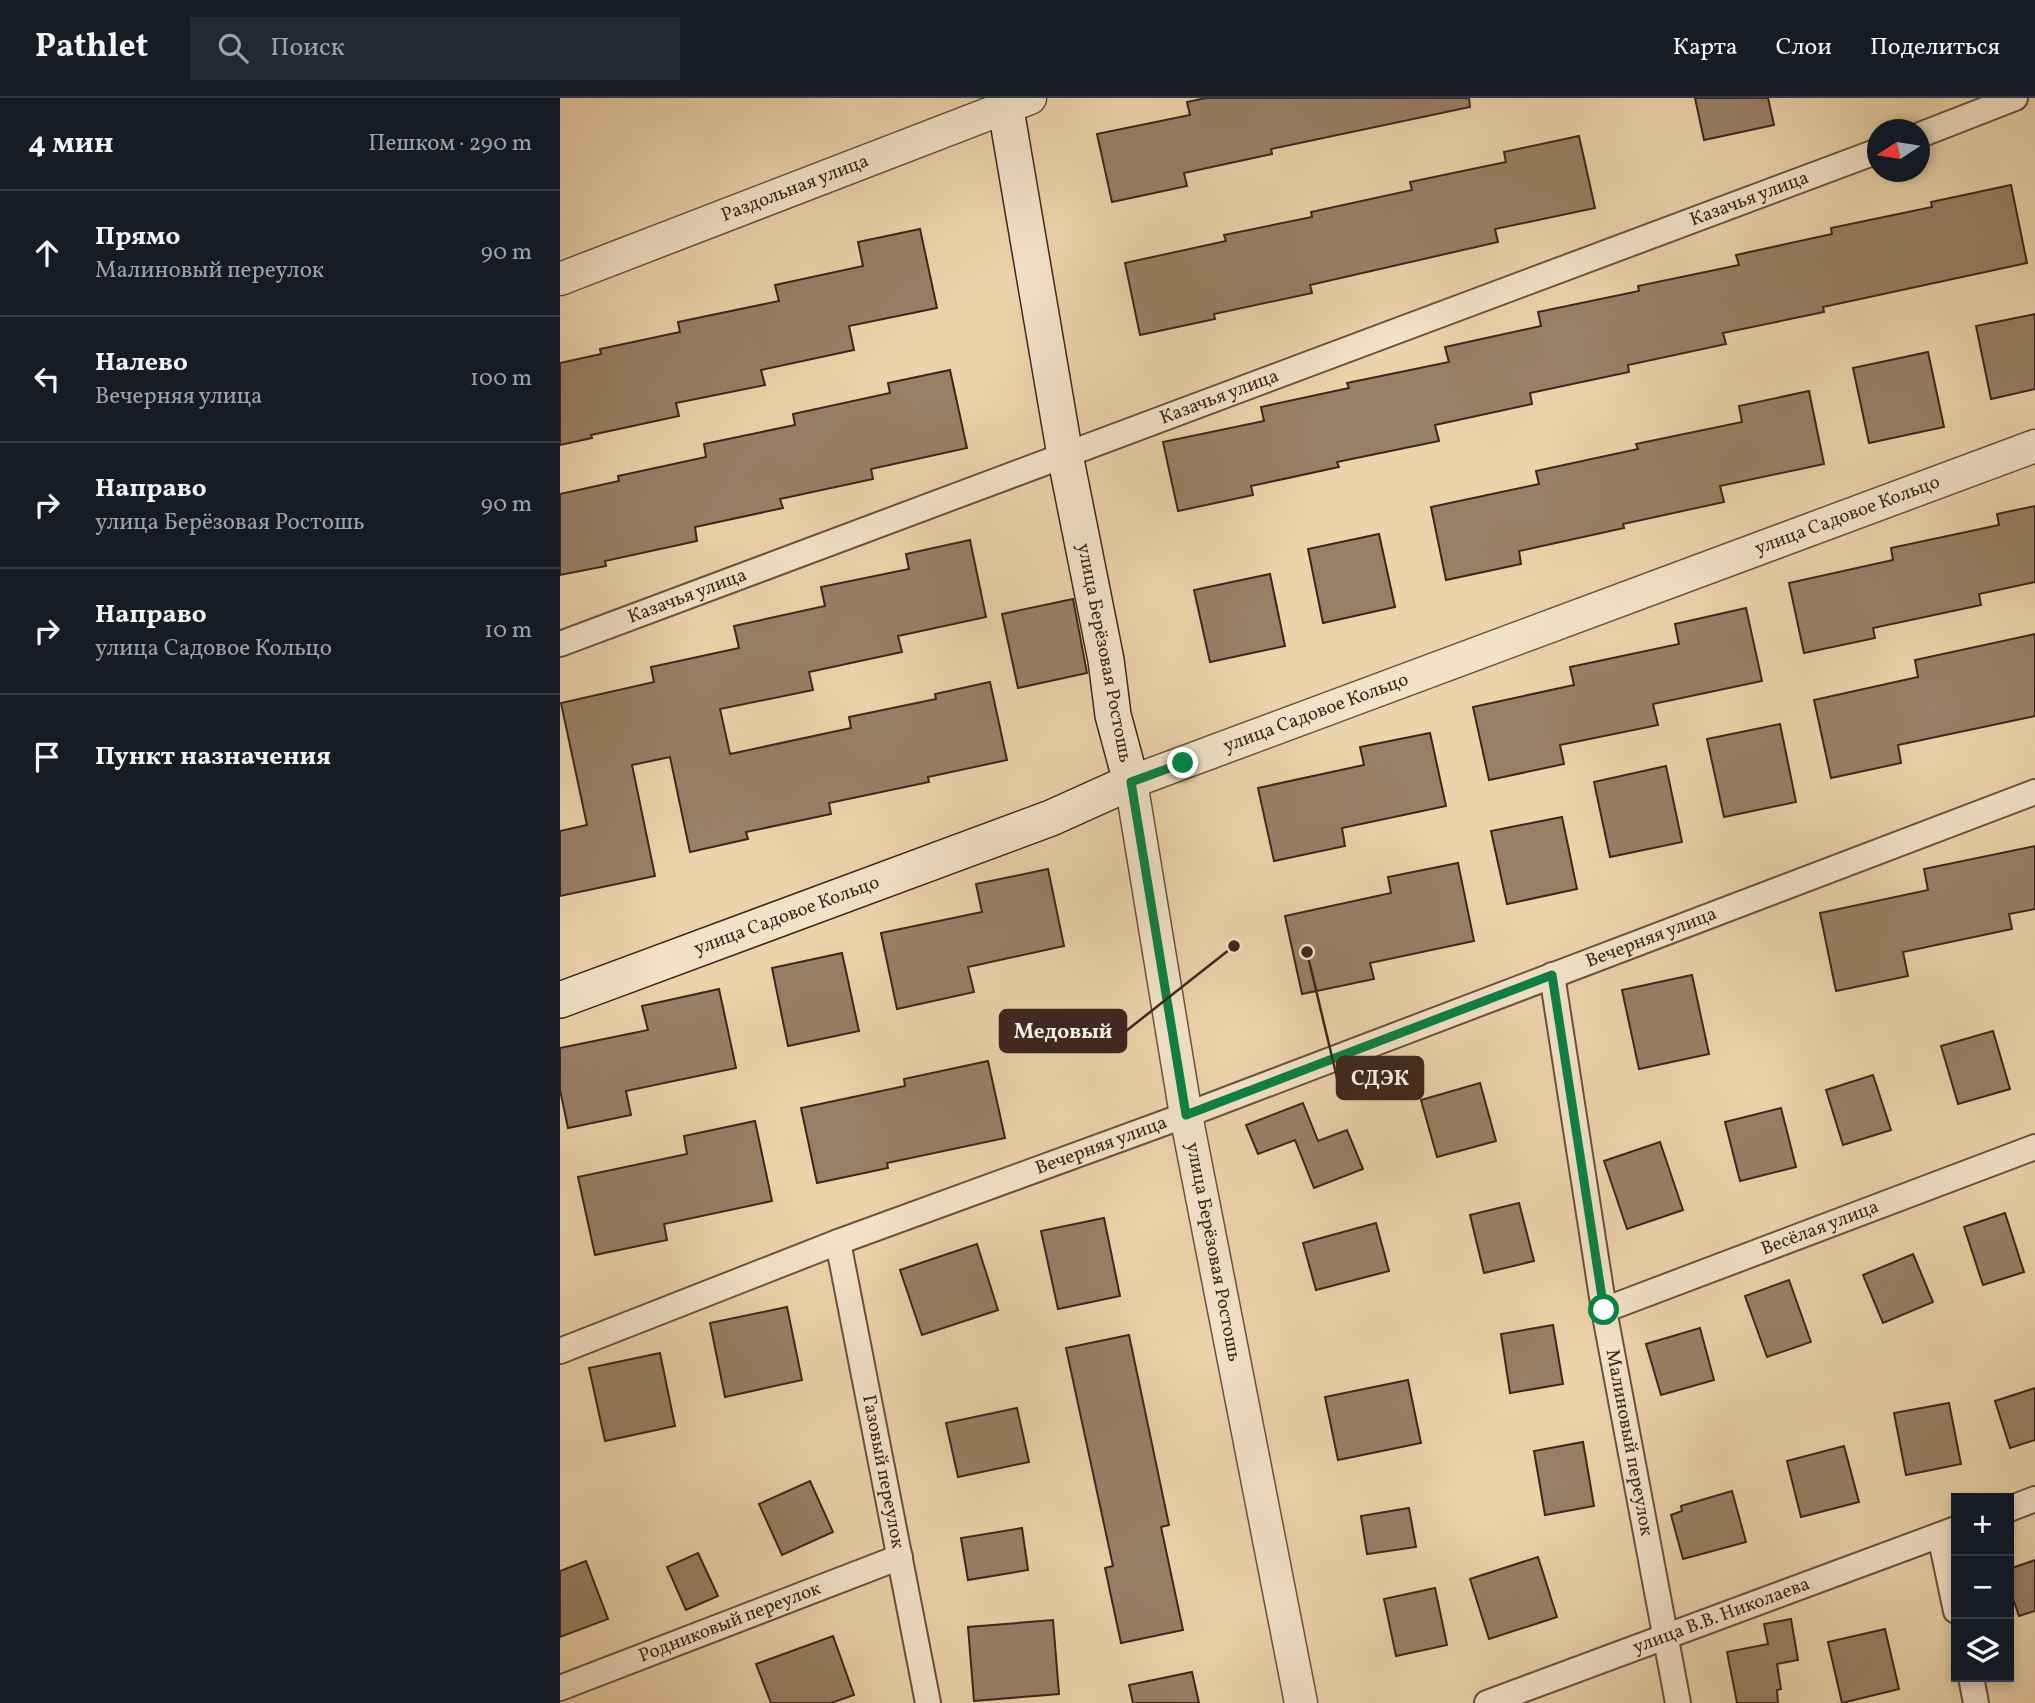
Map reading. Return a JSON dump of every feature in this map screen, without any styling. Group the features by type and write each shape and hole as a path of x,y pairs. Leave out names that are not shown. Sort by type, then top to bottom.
{"main road":[{"name":"улица Берёзовая Ростошь","path":"1013,101 1065,455 1106,660 1113,715 1131,782"},
{"name":"улица Садовое Кольцо","path":"560,1000 1051,818 1131,782"}],"street":[{"path":"1930,131 2015,98"},
{"name":"Раздольная улица","path":"560,279 1013,101"},
{"name":"Казачья улица","path":"560,644 1867,155"},
{"name":"улица Садовое Кольцо","path":"1131,782 2035,446"},
{"name":"улица Берёзовая Ростошь","path":"1131,782 1186,1115 1301,1703"},
{"name":"Вечерняя улица","path":"560,1351 838,1242 1186,1115 2035,792"},
{"name":"Малиновый переулок","path":"1552,975 1604,1310 1678,1703"},
{"name":"Весёлая улица","path":"1604,1310 2035,1147"},
{"name":"Газовый переулок","path":"838,1242 928,1703"},
{"path":"2014,1507 2035,1499"},
{"path":"1948,1532 1951,1562"},
{"name":"улица В.В. Николаева","path":"1488,1703 1948,1532"},
{"name":"Родниковый переулок","path":"560,1688 900,1557"},
{"path":"1972,1682 1976,1703"}],"building":[{"path":"1206,98 1469,98 1470,107 1271,149 1272,154 1184,173 1187,186 1112,202 1097,134 1190,115 1187,102"},
{"path":"1695,98 1768,98 1774,125 1704,140"},
{"path":"1579,136 1595,208 1495,229 1498,242 1310,285 1312,293 1214,314 1215,319 1140,335 1125,263 1226,241 1224,235 1312,217 1311,212 1412,190 1410,182 1506,162 1504,152"},
{"path":"2011,185 2027,263 1823,307 1824,312 1723,333 1726,344 1628,365 1629,372 1530,393 1532,404 1435,425 1439,441 1337,462 1339,467 1251,486 1253,495 1178,511 1163,442 1264,421 1261,407 1349,388 1347,383 1449,362 1445,347 1541,326 1538,312 1639,291 1638,286 1739,265 1736,255 1832,234 1831,228 1932,207 1931,202"},
{"path":"920,229 937,308 849,326 854,350 761,370 765,385 676,403 679,416 591,435 592,438 560,445 560,363 601,354 600,349 680,332 678,322 779,301 775,285 863,266 858,242"},
{"path":"2035,314 2035,389 1991,399 1976,326"},
{"path":"1928,352 1944,427 1869,443 1853,368"},
{"path":"950,370 967,448 871,469 873,479 780,499 783,508 695,527 697,541 605,561 606,566 560,575 560,494 619,481 618,476 706,457 704,444 795,425 793,414 890,393 888,383"},
{"path":"1809,391 1824,464 1720,486 1724,502 1519,551 1521,564 1446,580 1431,507 1539,484 1536,471 1638,449 1636,444 1742,422 1739,406"},
{"path":"2035,506 2035,582 1979,594 1981,605 1873,628 1875,638 1804,653 1789,583 1893,560 1891,548 1999,525 1997,514"},
{"path":"1379,534 1395,607 1323,623 1308,549"},
{"path":"970,540 986,617 898,636 902,652 809,672 813,690 720,709 730,754 851,728 849,717 936,699 935,694 990,682 1007,760 928,777 929,782 829,803 831,814 746,832 748,839 690,852 670,757 632,765 655,876 560,896 560,831 587,825 561,703 654,682 651,667 739,648 734,626 825,606 821,587 909,569 906,554"},
{"path":"1270,574 1285,646 1210,662 1194,590"},
{"path":"1073,599 1087,673 1018,688 1002,614"},
{"path":"1746,608 1762,681 1653,704 1658,725 1560,745 1564,764 1489,780 1473,707 1574,685 1570,667 1679,644 1675,624"},
{"path":"2035,634 2035,716 1898,745 1901,763 1831,778 1814,700 1918,677 1915,660"},
{"path":"1780,724 1796,802 1724,817 1707,739"},
{"path":"1430,733 1446,806 1342,828 1345,846 1274,861 1258,788 1364,765 1360,747"},
{"path":"1666,766 1682,842 1610,857 1594,782"},
{"path":"1562,817 1577,889 1507,904 1491,831"},
{"path":"2035,846 2035,909 2009,914 2012,929 1903,952 1908,976 1836,991 1820,913 1928,890 1924,869"},
{"path":"1458,863 1474,941 1370,963 1374,979 1302,994 1285,916 1391,893 1388,877"},
{"path":"1048,869 1064,946 968,967 974,992 897,1009 881,933 982,912 976,884"},
{"path":"842,953 859,1031 788,1046 772,968"},
{"path":"1692,975 1709,1054 1639,1069 1622,990"},
{"path":"719,989 736,1068 626,1091 631,1115 568,1128 560,1090 560,1048 648,1030 642,1006"},
{"path":"1993,1031 2010,1089 1958,1104 1941,1046"},
{"path":"988,1061 1005,1138 887,1163 888,1168 817,1183 801,1108 905,1086 904,1079"},
{"path":"1873,1075 1891,1130 1843,1145 1826,1090"},
{"path":"1480,1083 1496,1141 1437,1157 1421,1100"},
{"path":"1303,1103 1318,1141 1347,1130 1363,1169 1314,1188 1295,1140 1258,1154 1246,1125"},
{"path":"1781,1108 1796,1167 1740,1181 1725,1122"},
{"path":"755,1121 772,1201 664,1224 667,1240 595,1255 578,1177 687,1154 684,1136"},
{"path":"1660,1142 1683,1210 1627,1229 1604,1161"},
{"path":"1519,1203 1534,1261 1484,1273 1470,1215"},
{"path":"2005,1213 2024,1272 1983,1285 1964,1227"},
{"path":"1104,1218 1120,1296 1058,1309 1041,1231"},
{"path":"1376,1223 1389,1271 1316,1290 1303,1243"},
{"path":"977,1244 998,1310 922,1335 900,1270"},
{"path":"1913,1254 1933,1302 1883,1323 1863,1275"},
{"path":"1789,1280 1811,1342 1767,1357 1745,1296"},
{"path":"787,1307 802,1380 725,1397 710,1323"},
{"path":"1553,1325 1563,1384 1510,1393 1501,1334"},
{"path":"1700,1328 1714,1380 1661,1395 1646,1344"},
{"path":"1129,1335 1169,1525 1161,1527 1183,1630 1121,1643 1105,1568 1113,1566 1066,1348"},
{"path":"660,1353 675,1426 605,1441 589,1368"},
{"path":"1408,1380 1421,1443 1338,1460 1325,1397"},
{"path":"2035,1388 2035,1440 2010,1448 1995,1401"},
{"path":"1949,1403 1961,1464 1906,1475 1894,1413"},
{"path":"1017,1408 1029,1462 958,1477 946,1423"},
{"path":"1583,1442 1594,1506 1545,1515 1534,1451"},
{"path":"1844,1446 1859,1502 1801,1517 1787,1461"},
{"path":"810,1481 833,1532 782,1555 759,1504"},
{"path":"1732,1491 1746,1542 1683,1559 1671,1515 1682,1511 1681,1506"},
{"path":"1409,1508 1416,1547 1367,1554 1361,1516"},
{"path":"1022,1528 1028,1570 968,1580 961,1538"},
{"path":"698,1553 718,1596 686,1610 667,1567"},
{"path":"1538,1557 1557,1617 1489,1639 1470,1579"},
{"path":"2035,1560 2035,1611 2019,1616 2014,1602 2014,1567"},
{"path":"586,1561 608,1619 560,1637 560,1571"},
{"path":"1435,1588 1447,1645 1396,1656 1384,1599"},
{"path":"1791,1619 1798,1660 1777,1664 1781,1689 1777,1690 1778,1703 1737,1703 1727,1652 1768,1644 1764,1624"},
{"path":"1053,1620 1059,1694 974,1701 968,1627"},
{"path":"1885,1629 1899,1689 1842,1703 1828,1642"},
{"path":"833,1636 854,1695 831,1703 771,1703 756,1664"},
{"path":"1192,1672 1199,1703 1133,1703 1129,1685"}],"place":[{"name":"Медовый","path":"1234,946"},
{"name":"СДЭК","path":"1307,952"}],"route":[{"path":"1183,763 1131,782 1186,1115 1552,975 1604,1310"}]}
